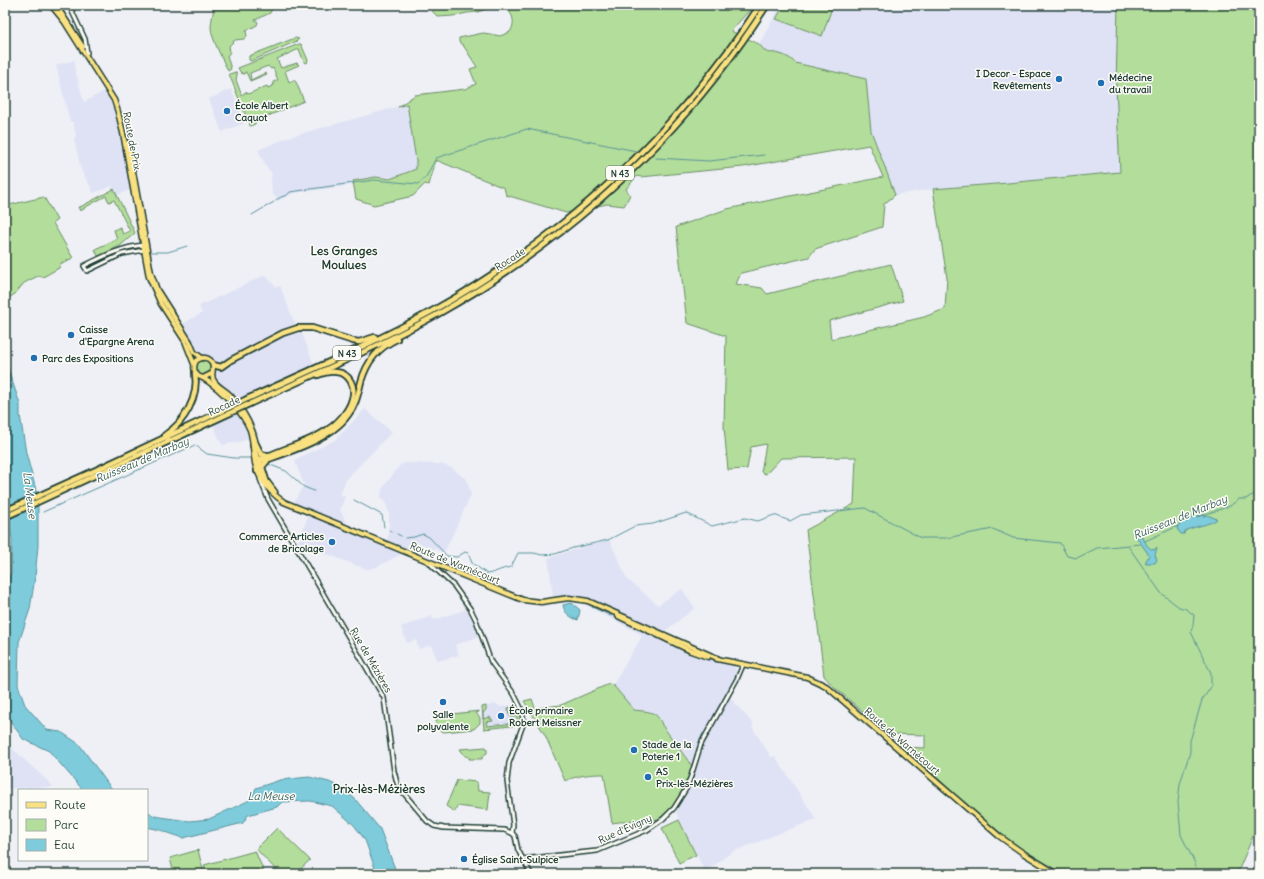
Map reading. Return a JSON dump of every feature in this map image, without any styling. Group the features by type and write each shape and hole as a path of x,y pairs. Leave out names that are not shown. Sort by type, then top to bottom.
{"highway":[{"name":"N 43","path":"5,511 154,442 229,410 247,399 359,348 417,319 479,283 528,250 572,216 614,179 649,145 683,108 710,74 760,5"},
{"name":"Rocade","path":"5,517 56,495 190,431 229,410 247,405 402,333 474,293 532,255 576,221 619,182 687,113 716,78 767,5"},
{"path":"213,365 221,366 277,336 298,328 312,328 346,340 359,342 380,335 417,319"},
{"path":"258,460 325,436 342,423 353,408 369,363 379,349 397,339 402,333"},
{"path":"154,442 173,430 183,418 189,407 196,387 197,382 195,373"},
{"path":"266,480 262,467 264,463 272,456 318,436 328,430 344,414 352,401 354,392 353,386 351,381 342,373 324,373 295,383"},
{"path":"254,444 261,454 265,456 272,456"},
{"path":"254,444 258,460 258,472"},
{"path":"1256,874 1259,867"}],"main road":[{"name":"Route de Prix","path":"51,5 86,53"},
{"name":"Route de Prix","path":"56,5 115,99 121,112 130,156 149,277 155,293 185,341 194,364 195,373"},
{"name":"Route de Prix","path":"145,250 157,290 190,342 194,352 202,358 209,360 213,365"},
{"path":"194,364 202,358"},
{"path":"213,365 211,374 214,381 230,395 245,416 253,433 254,444"},
{"path":"195,373 228,399 249,429 254,444"},
{"path":"203,378 211,374"},
{"name":"Route de Warnécourt","path":"258,460 262,475 277,497 284,502 523,600 541,602 569,598 588,601 719,659 806,677 826,686 999,836 1057,874"},
{"name":"Route de Warnécourt","path":"258,472 266,486 301,508"}],"street":[{"path":"68,5 85,38 86,53"},
{"path":"144,245 123,248 84,266 86,271 122,254 145,250"},
{"name":"Rue de Mézières","path":"258,472 267,498 384,698 394,771 399,786 427,821 437,827 504,830 512,833"},
{"path":"267,498 267,493 272,490"},
{"path":"270,503 272,490"},
{"path":"270,503 272,497 277,497"},
{"path":"425,559 454,586 463,597 478,625 491,662 519,702 523,716 522,728 509,763 508,784 513,824 512,833 515,836 518,850 531,874"},
{"name":"Rue d'Evigny","path":"523,858 537,858 597,851 647,830 663,819 674,808 686,788 701,744 737,679 743,665"},
{"name":"Rue d'Evigny","path":"526,864 537,858"}],"shaded area":[{"path":"781,5 1118,5 1116,86 1120,172 933,189 895,195 871,131 866,79 795,63 792,59 772,52 768,53 759,44"},
{"path":"75,60 75,70 84,102 104,91 107,94 115,112 131,190 117,195 112,186 94,193 81,170 74,139 76,136 73,122 70,122 56,65"},
{"name":"École Albert Caquot","path":"231,89 245,123 222,132 209,99"},
{"path":"407,104 416,160 416,169 390,179 376,177 353,182 353,185 294,193 278,201 272,194 272,174 258,150 289,137"},
{"path":"265,275 276,287 280,286 293,319 302,333 314,365 238,400 259,435 239,442 222,445 210,418 228,402 206,380 194,374 189,354 175,328 202,313 199,306"},
{"path":"365,409 392,432 347,478 340,494 345,497 340,510 347,524 387,540 389,533 389,512 381,497 382,489 400,465 406,463 440,464 452,468 467,480 471,495 444,553 411,540 404,553 374,568 366,569 298,543 309,513 292,506 304,484 295,462 298,458 335,440"},
{"path":"609,539 627,579 658,605 682,589 695,608 665,631 668,642 695,654 735,666 737,674 727,694 754,725 752,727 771,757 775,756 816,819 732,852 705,872 673,806 678,800 692,765 662,725 660,718 654,713 634,710 613,685 642,636 582,603 574,601 555,604 548,558"},
{"path":"467,609 472,616 478,637 455,645 459,655 438,661 431,645 419,649 416,640 407,643 401,627 432,616 434,620"},
{"name":"École primaire Robert Meissner","path":"496,704 501,707 517,704 520,714 520,725 484,729 482,707"},
{"path":"5,733 12,748 53,786 52,787 5,789"}],"green space":[{"path":"214,5 274,5 270,13 255,20 258,22 257,25 246,31 247,36 244,39 235,40 229,46 230,52 227,56 231,69 228,71 213,37 211,24"},
{"path":"431,5 496,5 478,12 438,17 431,10"},
{"path":"498,5 754,5 731,31 759,44 768,53 783,55 795,63 866,79 871,131 895,195 884,204 882,227 815,249 809,257 741,273 736,284 762,288 767,294 891,264 903,301 829,321 831,339 924,317 945,309 947,278 933,189 1120,172 1116,86 1118,5 1259,5 1259,822 1237,874 1065,874 1019,848 972,810 904,747 925,748 925,735 889,734 833,686 824,676 806,530 854,504 856,457 781,458 766,474 761,472 766,444 751,447 747,469 728,470 724,427 726,336 687,323 676,227 727,209 883,177 869,145 743,167 641,177 637,176 626,189 630,195 624,206 607,204 566,213 506,195 504,188 436,160 429,185 425,184 413,196 374,205 356,199 353,181 376,177 390,179 416,169 416,160 407,104 398,107 415,95 465,89 476,84 470,69 477,67 463,45 459,42 459,38 483,33 500,36 510,32 513,24 512,16 507,9"},
{"path":"784,5 833,5 822,36 776,19"},
{"path":"295,38 299,39 251,61 249,60 249,56"},
{"path":"301,44 308,60 307,63 304,62 299,49 277,59 281,68 297,63 299,65 285,71 289,82 294,80 296,82 304,101 256,121 255,124 250,126 249,118 245,114 229,74 236,72 236,80 242,96 246,92 248,94 267,86 268,88 274,85 273,82 278,80 273,68 271,69 268,66 250,73 251,80 265,73 267,74 250,81 246,72 244,74 241,73 238,68"},
{"path":"114,189 135,233 120,246 98,256 95,249 117,239 114,230 120,227 123,234 130,231 114,200 109,202 106,196 80,211 78,207"},
{"path":"6,194 9,205 44,197 57,220 53,223 73,258 60,264 59,268 43,277 38,276 24,283 15,294 5,300"},
{"path":"203,360 209,362 211,368 209,374 203,376 197,374 195,368 197,362"},
{"path":"609,684 613,685 634,710 655,714 692,766 687,782 673,806 659,819 644,821 642,819 612,823 604,774 584,775 565,781 545,735 524,701 532,699 535,708 561,705"},
{"path":"486,706 486,710 483,713 483,718 482,707"},
{"path":"513,707 514,708 511,709 511,714 516,714 516,710 518,708 520,714 520,725 484,729 483,719 490,717 490,719 492,719 493,721 486,722 487,726 518,723 517,717 511,717 509,715 508,708"},
{"path":"479,711 476,713 480,718 480,723 474,729 444,732 439,730 436,725 436,720 443,715"},
{"path":"486,747 487,753 482,759 469,759 469,757 465,756 460,749"},
{"path":"457,780 477,782 478,791 490,792 488,810 457,806 455,812 446,806"},
{"path":"679,820 696,855 679,863 662,828"},
{"path":"277,828 310,860 295,874 280,874 256,849"},
{"path":"198,850 204,874 174,874 170,858"},
{"path":"255,851 265,874 206,874 204,865"}],"water":[{"name":"La Meuse","path":"5,360 20,404 20,415 26,453 36,490 38,508 38,546 35,577 30,609 19,642 18,685 25,705 47,730 61,732 79,744 112,789 82,789 49,751 23,739 11,722 5,708 5,592 11,572 12,540 5,478"},
{"path":"1200,515 1207,515 1217,519 1210,523 1189,529 1185,531 1184,534 1181,534 1177,529 1183,521"},
{"path":"1139,536 1143,538 1150,548 1154,550 1157,547 1155,555 1157,560 1155,563 1145,563 1149,555 1137,538"},
{"path":"570,603 580,610 578,620 566,613 563,605"},
{"name":"La Meuse","path":"309,777 329,782 342,788 355,799 380,829 397,874 377,874 365,840 354,825 332,806 310,801 282,802 277,807 248,815 243,823 183,838 148,827 148,812 154,816 181,820 190,821 209,819 250,800 256,788 280,780"}],"waterway":[{"path":"276,200 290,192 374,180 418,184 426,177 436,158 527,129 636,151"},
{"path":"656,158 709,161 764,155"},
{"path":"252,215 274,202"},
{"path":"151,252 168,252 187,246"},
{"name":"Ruisseau de Marbay","path":"43,512 195,445 207,454 234,458 249,458"},
{"name":"Ruisseau de Marbay","path":"268,464 286,471 304,487 314,491"},
{"name":"Ruisseau de Marbay","path":"1197,517 1230,506 1239,499 1246,499 1252,495 1259,495"},
{"name":"Ruisseau de Marbay","path":"354,500 382,515 384,527"},
{"name":"Ruisseau de Marbay","path":"405,538 423,534 429,537 447,556 457,557 465,552 468,553 472,563 487,574 511,567 518,553 534,553 542,555 555,554 573,548 608,540 635,526 653,524 686,513 712,526 745,518 758,521 774,515 790,521 801,515 865,508 921,538 946,538 993,529 1013,538 1060,543 1067,556 1077,558 1097,548 1140,544"},
{"name":"Ruisseau de Marbay","path":"1145,541 1178,526"},
{"name":"Ruisseau de Marbay","path":"397,534 401,536"},
{"path":"1128,546 1161,593 1179,607 1186,609 1194,615 1191,632 1211,673 1211,687 1202,700 1190,741 1190,752 1180,784 1178,802 1181,835 1194,861 1198,874"},
{"path":"592,607 611,616"},
{"path":"714,715 732,684"},
{"path":"702,747 711,732"},
{"path":"692,765 703,733"},
{"path":"693,778 699,755"},
{"path":"682,791 691,771"},
{"path":"678,806 689,787"}],"place":[{"name":"I Decor - Espace Revêtements","path":"1059,79"},
{"name":"Médecine du travail","path":"1101,83"},
{"name":"École Albert Caquot","path":"227,111"},
{"name":"Caisse d'Epargne Arena","path":"71,335"},
{"name":"Parc des Expositions","path":"34,358"},
{"name":"Commerce Articles de Bricolage","path":"332,542"},
{"name":"Salle polyvalente","path":"443,702"},
{"name":"École primaire Robert Meissner","path":"501,716"},
{"name":"Stade de la Poterie 1","path":"634,750"},
{"name":"AS Prix-lès-Mézières","path":"648,777"},
{"name":"Église Saint-Sulpice","path":"464,859"}],"district":[{"name":"Les Granges Moulues","path":"344,257"},
{"name":"Prix-lès-Mézières","path":"379,788"}]}
